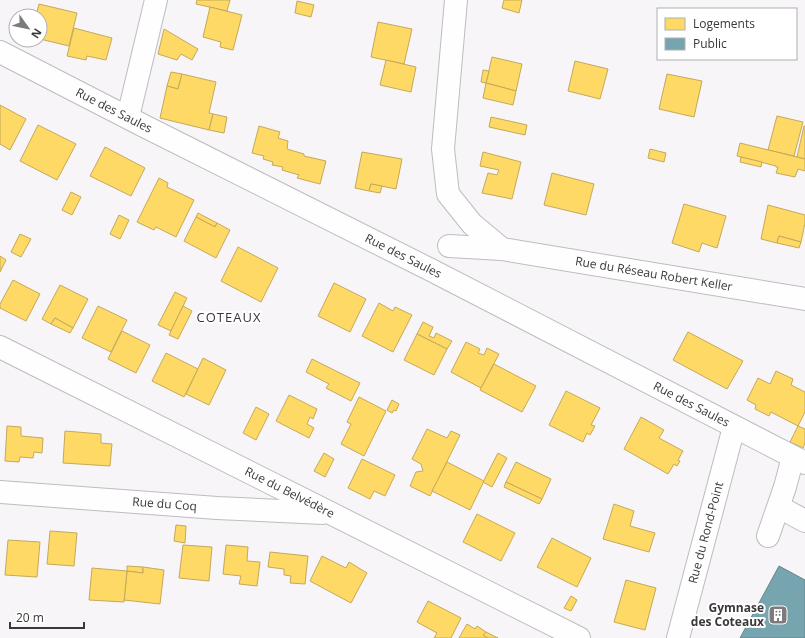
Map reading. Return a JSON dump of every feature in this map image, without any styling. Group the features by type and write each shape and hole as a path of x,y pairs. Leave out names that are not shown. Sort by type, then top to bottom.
{"street":[{"path":"128,117 156,0"},
{"path":"433,271 449,246 455,228 448,194 443,148 456,0"},
{"name":"Rue des Saules","path":"0,52 392,252 433,271 799,460"},
{"path":"448,194 472,224 502,249"},
{"name":"Rue du Réseau Robert Keller","path":"449,246 502,249 805,299"},
{"name":"Rue du Belvédère","path":"0,347 579,638"},
{"name":"Rue du Rond-Point","path":"678,638 734,427"},
{"path":"768,536 778,507 799,460"},
{"name":"Rue du Coq","path":"0,492 217,508 330,514"},
{"path":"778,507 805,521"}],"building: Logements":[{"path":"197,0 230,0 227,11 196,4"},
{"path":"504,0 522,0 519,13 502,8"},
{"path":"297,1 314,5 311,17 295,13"},
{"path":"39,4 77,13 69,46 48,41 48,8 38,8"},
{"path":"210,7 242,15 233,50 220,47 221,42 203,37"},
{"path":"378,22 412,29 404,64 371,57"},
{"path":"74,28 112,38 106,60 87,56 86,60 67,56"},
{"path":"164,29 198,49 192,60 181,54 177,60 158,54"},
{"path":"492,57 522,64 516,91 486,83"},
{"path":"386,60 416,67 411,92 380,85"},
{"path":"575,61 608,69 600,99 568,91"},
{"path":"483,70 489,71 486,83 481,82"},
{"path":"171,72 182,74 178,89 167,86"},
{"path":"182,74 216,82 209,113 213,114 209,130 160,118 167,86 178,89"},
{"path":"667,74 702,81 694,117 659,109"},
{"path":"486,83 516,91 513,105 483,98"},
{"path":"0,105 26,119 10,150 0,144"},
{"path":"213,114 227,117 224,133 209,130"},
{"path":"777,116 803,122 794,156 768,150"},
{"path":"491,117 527,125 525,135 489,127"},
{"path":"38,125 76,144 57,180 20,161"},
{"path":"259,126 280,132 278,138 288,141 287,149 304,154 304,156 326,161 320,184 297,178 299,175 282,170 283,167 272,165 273,162 263,159 264,156 252,153"},
{"path":"805,126 805,159 797,157"},
{"path":"740,143 805,159 805,171 798,169 795,177 776,173 778,167 776,166 737,156"},
{"path":"105,147 145,168 131,196 90,176"},
{"path":"650,149 666,153 664,162 648,158"},
{"path":"362,152 402,159 396,189 371,184 369,191 355,188"},
{"path":"483,152 521,162 512,199 482,193 488,173 497,175 499,170 480,166"},
{"path":"741,157 762,162 761,167 740,162"},
{"path":"552,173 594,184 586,215 544,205"},
{"path":"159,178 168,183 167,187 194,200 176,237 156,227 154,230 137,222"},
{"path":"371,184 382,186 380,193 369,191"},
{"path":"71,192 81,197 72,215 62,210"},
{"path":"684,204 726,216 717,248 702,243 699,252 672,243"},
{"path":"768,205 805,215 801,242 779,236 777,243 761,239"},
{"path":"198,213 217,223 215,227 196,217"},
{"path":"119,215 129,220 120,239 110,234"},
{"path":"196,217 215,227 217,223 230,230 216,258 184,241"},
{"path":"20,234 31,239 21,257 11,252"},
{"path":"779,236 801,242 799,248 777,243"},
{"path":"238,247 278,268 261,302 221,281"},
{"path":"0,256 6,260 0,272"},
{"path":"13,280 40,294 26,321 0,308 0,304"},
{"path":"334,283 366,299 350,332 318,316"},
{"path":"60,285 88,299 73,328 55,318 51,324 42,319"},
{"path":"175,292 187,298 171,331 158,325"},
{"path":"379,303 393,311 395,307 412,315 393,352 362,336"},
{"path":"98,306 127,320 111,352 82,338"},
{"path":"183,306 192,311 178,339 169,335"},
{"path":"55,318 73,328 70,333 51,324"},
{"path":"423,322 433,327 429,336 434,338 436,333 452,341 447,349 417,334"},
{"path":"122,331 150,345 136,373 108,359"},
{"path":"688,332 743,361 727,389 673,360"},
{"path":"417,334 447,349 434,375 404,360"},
{"path":"466,342 480,349 478,353 484,355 487,348 499,354 481,388 451,372"},
{"path":"166,353 198,369 184,397 152,381"},
{"path":"203,358 226,370 209,405 186,394"},
{"path":"312,359 360,383 351,401 326,388 329,384 306,372"},
{"path":"494,364 536,386 522,412 480,390"},
{"path":"776,371 793,379 791,385 805,392 805,412 798,426 771,412 769,416 755,409 756,405 747,400 758,378 770,384"},
{"path":"566,391 600,408 591,425 595,426 590,435 587,433 583,442 549,425"},
{"path":"289,395 317,409 313,419 310,417 307,424 314,428 309,438 276,421"},
{"path":"359,397 386,411 364,456 341,444 351,424 347,422"},
{"path":"392,400 399,404 396,411 394,410 392,413 387,410"},
{"path":"256,407 269,414 256,440 243,433"},
{"path":"641,417 664,430 659,438 683,451 678,460 680,461 677,466 674,464 668,474 624,449"},
{"path":"7,426 21,427 21,436 43,438 42,453 34,452 33,458 20,457 19,462 5,461"},
{"path":"798,426 805,429 805,443 803,448 790,442"},
{"path":"427,429 447,438 451,431 460,435 430,496 410,486 416,472 423,471 421,464 412,459"},
{"path":"65,431 101,434 101,443 112,444 110,466 63,463"},
{"path":"324,453 334,459 325,477 314,471"},
{"path":"498,453 507,458 492,487 483,482"},
{"path":"362,459 395,475 385,496 374,491 370,499 348,488"},
{"path":"447,462 484,481 470,510 432,491"},
{"path":"516,462 551,479 542,499 506,482"},
{"path":"506,482 542,499 539,504 504,487"},
{"path":"614,504 634,511 630,526 655,533 649,552 603,539"},
{"path":"477,514 515,533 501,561 463,542"},
{"path":"176,525 186,526 185,543 174,541"},
{"path":"50,531 77,533 74,566 47,564"},
{"path":"552,538 591,558 577,587 537,567"},
{"path":"8,540 40,542 37,577 5,575"},
{"path":"183,545 212,547 209,581 179,578"},
{"path":"226,545 248,547 247,561 260,562 257,586 239,584 241,576 223,574"},
{"path":"270,552 308,556 305,584 290,583 291,576 284,575 284,569 268,567"},
{"path":"322,556 346,568 349,562 367,573 351,603 310,581"},
{"path":"127,566 143,567 143,573 127,571"},
{"path":"143,567 164,570 160,604 124,600 127,571 143,573"},
{"path":"92,568 127,571 124,602 89,600"},
{"path":"626,580 656,588 645,630 614,622"},
{"path":"571,596 577,600 571,611 564,608"},
{"path":"428,601 461,618 451,638 434,638 437,633 417,622"},
{"path":"467,624 475,629 477,626 486,632 483,635 488,638 459,638"},
{"path":"486,632 498,638 488,638 483,635"}],"building: Public":[{"name":"Gymnase des Coteaux","path":"779,566 805,580 805,638 740,638"}],"place":[{"name":"Gymnase des Coteaux","path":"778,615"}],"district":[{"name":"COTEAUX","path":"229,317"}]}
